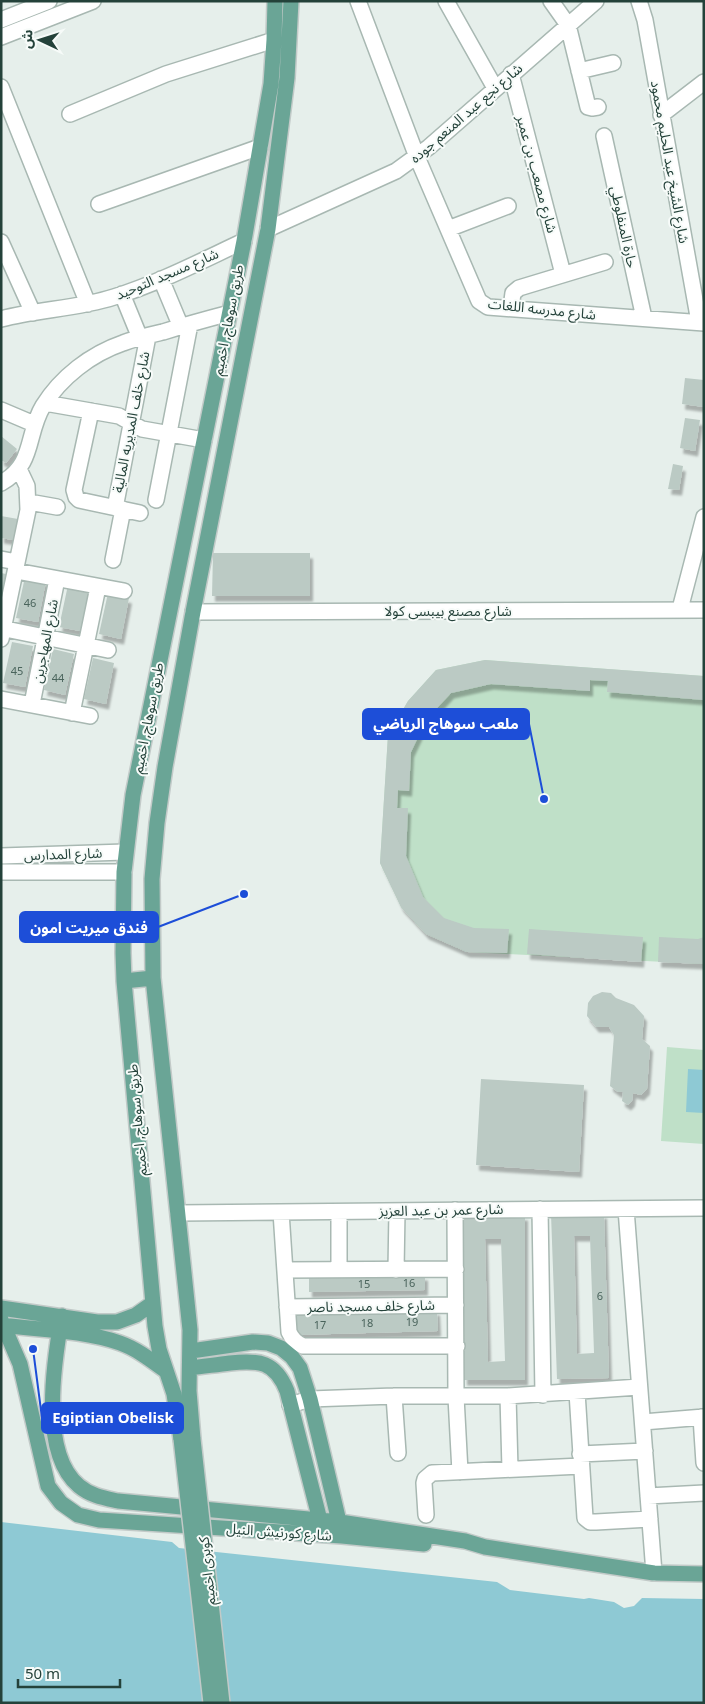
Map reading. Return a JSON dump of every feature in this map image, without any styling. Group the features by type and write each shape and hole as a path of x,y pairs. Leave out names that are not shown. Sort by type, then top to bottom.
{"main road":[{"name":"طريق سوهاج, اخميم","path":"187,1439 159,1348 153,1302 124,981 122,912 125,852 133,795 244,241 271,84 275,1"},
{"name":"طريق سوهاج, اخميم","path":"187,1439 191,1351 189,1308 154,978 152,879 157,822 165,767 193,612 268,229 287,78 291,1"},
{"path":"124,981 154,978"},
{"path":"2,1323 61,1324 117,1322 136,1315 153,1302"},
{"path":"1,1308 61,1324 120,1343 144,1355 166,1371"},
{"name":"شارع كورنيش النيل","path":"2,1323 20,1364 48,1486 60,1503 78,1515 99,1520 324,1535 341,1529"},
{"name":"شارع كورنيش النيل","path":"61,1324 52,1390 58,1450 65,1470 79,1486 97,1497 118,1501 320,1520 341,1529 464,1548 485,1547 654,1573 704,1574"},
{"path":"191,1351 253,1342 268,1343 281,1348 292,1357 300,1368 310,1399 341,1529"},
{"path":"190,1368 254,1361 265,1364 275,1371 282,1380 290,1405 324,1535"},
{"name":"كوبرى اخميم","path":"187,1439 211,1703"},
{"name":"كوبرى اخميم","path":"187,1439 222,1703"}],"street":[{"path":"3,14 49,1"},
{"path":"1,37 93,1"},
{"name":"شارع مدرسه اللغات","path":"358,1 417,157 479,301 488,306 701,322"},
{"path":"446,1 495,88"},
{"path":"551,1 568,25 588,107 598,107"},
{"name":"شارع نجع عبد المنعم جوده","path":"268,229 396,171 417,157 596,1"},
{"name":"شارع الشيخ عبد الحليم محمود","path":"639,1 645,20 661,115 701,322"},
{"path":"70,114 166,74 274,40"},
{"path":"579,71 613,63"},
{"name":"شارع مصعب بن عمير","path":"511,74 563,274"},
{"path":"661,115 704,82"},
{"path":"1,87 88,304"},
{"name":"حارة المنفلوطي","path":"604,136 644,318"},
{"path":"99,204 260,147"},
{"path":"448,230 508,206"},
{"name":"شارع مسجد التوحيد","path":"1,319 88,304 122,294 161,279 244,241"},
{"path":"1,242 33,313"},
{"path":"511,308 513,293 516,290 604,262"},
{"path":"156,500 169,434 185,325 161,279"},
{"path":"122,294 144,337"},
{"path":"1,483 19,470 29,451 34,424 45,403 60,384 79,367 100,353 122,343 230,313"},
{"name":"شارع خلف المديريه المالية","path":"113,560 144,337"},
{"path":"45,403 119,416 142,429 204,440"},
{"path":"1,410 34,424"},
{"path":"91,411 74,494 79,500 140,513"},
{"path":"19,470 27,486 29,502 2,632 46,637 108,650"},
{"path":"29,502 56,507"},
{"path":"680,609 704,517"},
{"path":"1,559 16,567 57,579 124,591"},
{"name":"شارع المهاجرين","path":"32,704 57,579"},
{"path":"72,713 98,587"},
{"name":"شارع مصنع بيبسى كولا","path":"193,612 704,610"},
{"path":"1,699 90,716"},
{"name":"شارع المدارس","path":"1,856 125,852"},
{"name":"شارع المدارس","path":"1,872 124,872"},
{"name":"شارع عمر بن عبد العزيز","path":"178,1213 704,1208"},
{"path":"540,1209 543,1395"},
{"path":"626,1209 654,1573"},
{"path":"455,1210 456,1396 460,1472"},
{"path":"396,1270 397,1211"},
{"path":"281,1212 289,1332 297,1344 303,1346 457,1346"},
{"path":"339,1212 339,1270"},
{"path":"285,1270 456,1270"},
{"name":"شارع خلف مسجد ناصر","path":"287,1307 456,1305"},
{"path":"290,1405 310,1399 394,1396 543,1395 639,1387"},
{"path":"577,1392 585,1518 590,1522 650,1519"},
{"path":"394,1396 398,1452"},
{"path":"508,1396 510,1469"},
{"path":"642,1422 702,1417 704,1463"},
{"path":"426,1515 424,1484 428,1475 432,1473 510,1469 645,1451"},
{"path":"648,1496 704,1493"}],"green space":[{"path":"485,660 704,676 704,964 467,952 426,934 401,907 380,863 388,735 408,701 436,670"},
{"path":"667,1047 704,1050 704,1144 661,1141"}],"water":[{"path":"688,1069 704,1070 704,1113 686,1112"},
{"path":"1,1522 172,1542 179,1548 497,1582 510,1590 589,1598 614,1602 624,1608 634,1606 642,1598 704,1599 704,1703 1,1703"}],"building":[{"path":"685,378 704,380 704,407 682,404"},
{"path":"685,418 700,420 695,451 680,448"},
{"path":"1,436 17,449 6,463 1,460"},
{"path":"673,464 683,466 679,490 668,489"},
{"path":"1,516 18,519 13,540 1,538"},
{"path":"213,553 310,553 310,596 212,596"},
{"path":"1,573 6,574 2,592 1,592"},
{"path":"25,577 46,581 38,622 16,618"},
{"path":"68,585 89,590 80,631 59,627"},
{"path":"108,593 129,598 121,639 99,634"},
{"path":"12,642 33,646 25,687 3,683"},
{"path":"53,649 74,654 65,695 44,690"},
{"path":"93,658 114,663 106,704 84,699"},
{"path":"485,660 704,676 704,700 607,692 608,681 590,680 590,691 491,684 451,693 426,720 411,752 409,791 398,790 397,808 408,808 406,856 423,897 444,918 474,928 509,929 507,953 467,952 426,934 401,907 380,863 388,735 408,701 436,670"},
{"path":"529,929 643,937 641,962 527,954"},
{"path":"659,937 698,939 704,937 704,964 658,962"},
{"path":"602,992 611,993 616,998 634,1005 644,1016 642,1039 650,1046 647,1089 641,1095 633,1093 632,1101 628,1105 622,1101 623,1092 618,1092 610,1086 614,1035 609,1027 596,1027 587,1016 588,1003 593,996"},
{"path":"481,1079 584,1085 579,1172 476,1165"},
{"path":"604,1213 609,1378 557,1379 551,1214","holes":["574,1236 590,1236 594,1353 577,1354"]},
{"path":"464,1215 525,1215 525,1380 464,1380","holes":["485,1239 501,1239 505,1361 488,1362"]},
{"path":"425,1275 425,1290 309,1292 309,1278"},
{"path":"437,1310 438,1331 296,1335 296,1314"}],"place":[{"name":"ملعب سوهاج الرياضي","path":"544,799"},
{"name":"فندق ميريت امون","path":"244,894"},
{"name":"Egiptian Obelisk","path":"33,1349"}]}
